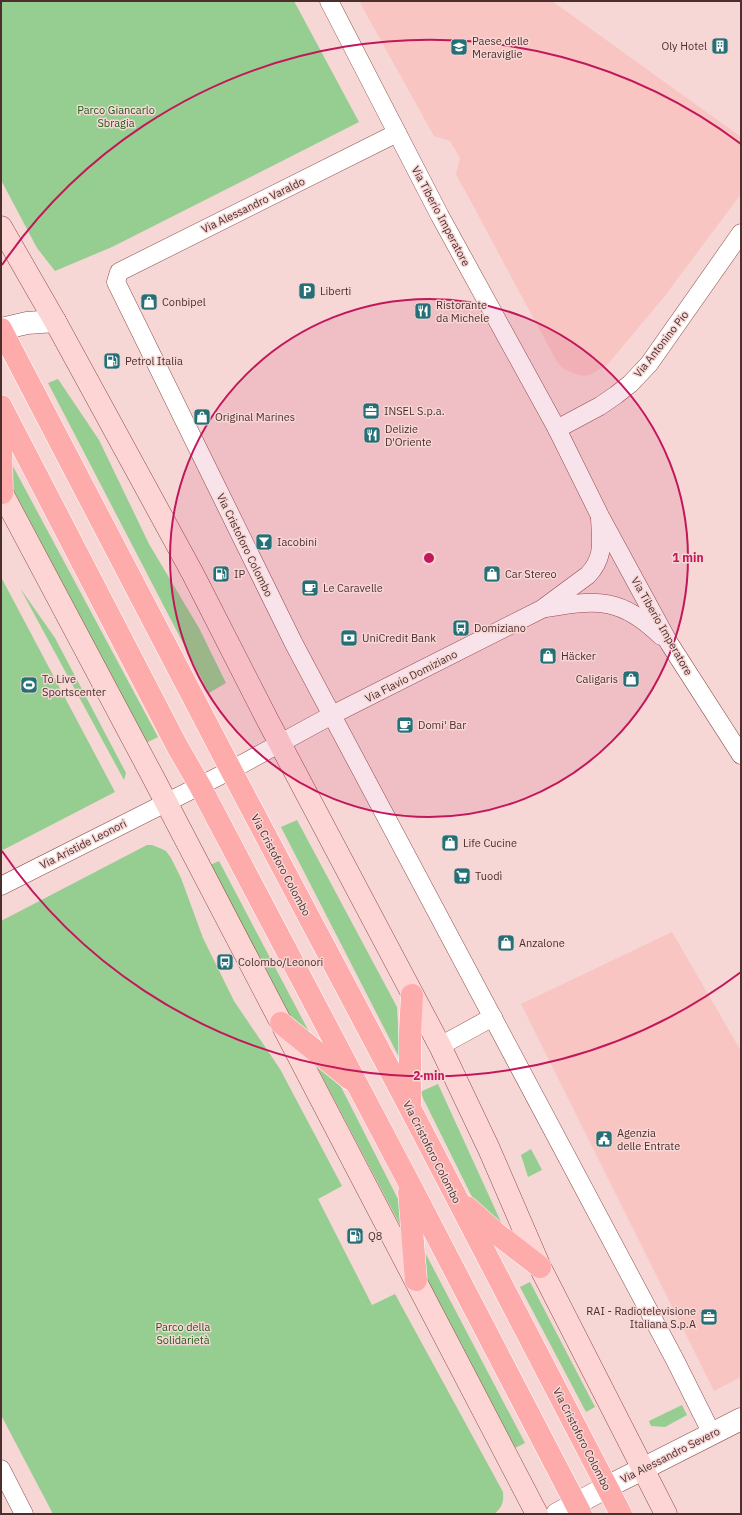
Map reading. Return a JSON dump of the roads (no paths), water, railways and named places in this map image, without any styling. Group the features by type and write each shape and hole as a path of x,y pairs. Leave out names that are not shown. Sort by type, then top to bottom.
{"main road":[{"path":"1,227 55,321 193,574 280,744 440,1046 489,1149 540,1267 644,1468 666,1514"},
{"name":"Via Cristoforo Colombo","path":"1,329 230,770 410,1108 621,1514"},
{"path":"1,406 178,746 408,1181 571,1511"},
{"path":"1,439 1,492 166,803 537,1514"},
{"path":"410,1108 410,1031 412,995"},
{"path":"281,1023 357,1085"},
{"path":"408,1181 416,1280"},
{"path":"455,1196 496,1233 540,1267"}],"street":[{"name":"Via Tiberio Imperatore","path":"330,1 440,216 557,429 600,516 669,644 741,755"},
{"name":"Via Alessandro Varaldo","path":"116,282 119,272 397,134"},
{"name":"Via Antonino Pio","path":"557,429 600,406 616,395 630,384 649,364 741,233"},
{"name":"Via Cristoforo Colombo","path":"116,282 294,644 675,1360 712,1434"},
{"name":"Via Cristoforo Colombo","path":"1,329 27,323 55,321"},
{"path":"542,609 583,579 594,569 601,552 600,516"},
{"path":"542,609 578,602 594,602 614,605 648,624 669,644"},
{"name":"Via Flavio Domiziano","path":"280,744 332,715 542,609"},
{"path":"166,803 280,744"},
{"name":"Via Aristide Leonori","path":"1,886 166,803"},
{"path":"440,1046 492,1017"},
{"name":"Via Alessandro Severo","path":"571,1511 607,1487 741,1419"},
{"path":"1,1469 24,1514"}],"place":[{"name":"Oly Hotel","path":"720,46"},
{"name":"Paese delle Meraviglie","path":"459,47"},
{"name":"Liberti","path":"307,291"},
{"name":"Conbipel","path":"149,302"},
{"name":"Ristorante da Michele","path":"423,311"},
{"name":"Petrol Italia","path":"112,361"},
{"name":"INSEL S.p.a.","path":"371,411"},
{"name":"Original Marines","path":"202,417"},
{"name":"Delizie D'Oriente","path":"372,435"},
{"name":"Iacobini","path":"264,542"},
{"name":"IP","path":"221,574"},
{"name":"Car Stereo","path":"492,574"},
{"name":"Le Caravelle","path":"310,588"},
{"name":"Domiziano","path":"461,628"},
{"name":"UniCredit Bank","path":"349,638"},
{"name":"Häcker","path":"548,656"},
{"name":"Caligaris","path":"631,679"},
{"name":"To Live Sportscenter","path":"29,685"},
{"name":"Domi' Bar","path":"405,725"},
{"name":"Life Cucine","path":"450,843"},
{"name":"Tuodì","path":"462,876"},
{"name":"Anzalone","path":"506,943"},
{"name":"Colombo/Leonori","path":"225,962"},
{"name":"Agenzia delle Entrate","path":"604,1139"},
{"name":"Q8","path":"355,1236"},
{"name":"RAI - Radiotelevisione Italiana S.p.A","path":"709,1317"}],"park label":[{"name":"Parco Giancarlo Sbragia","path":"116,116"},
{"name":"Parco della Solidarietà","path":"183,1333"}]}
